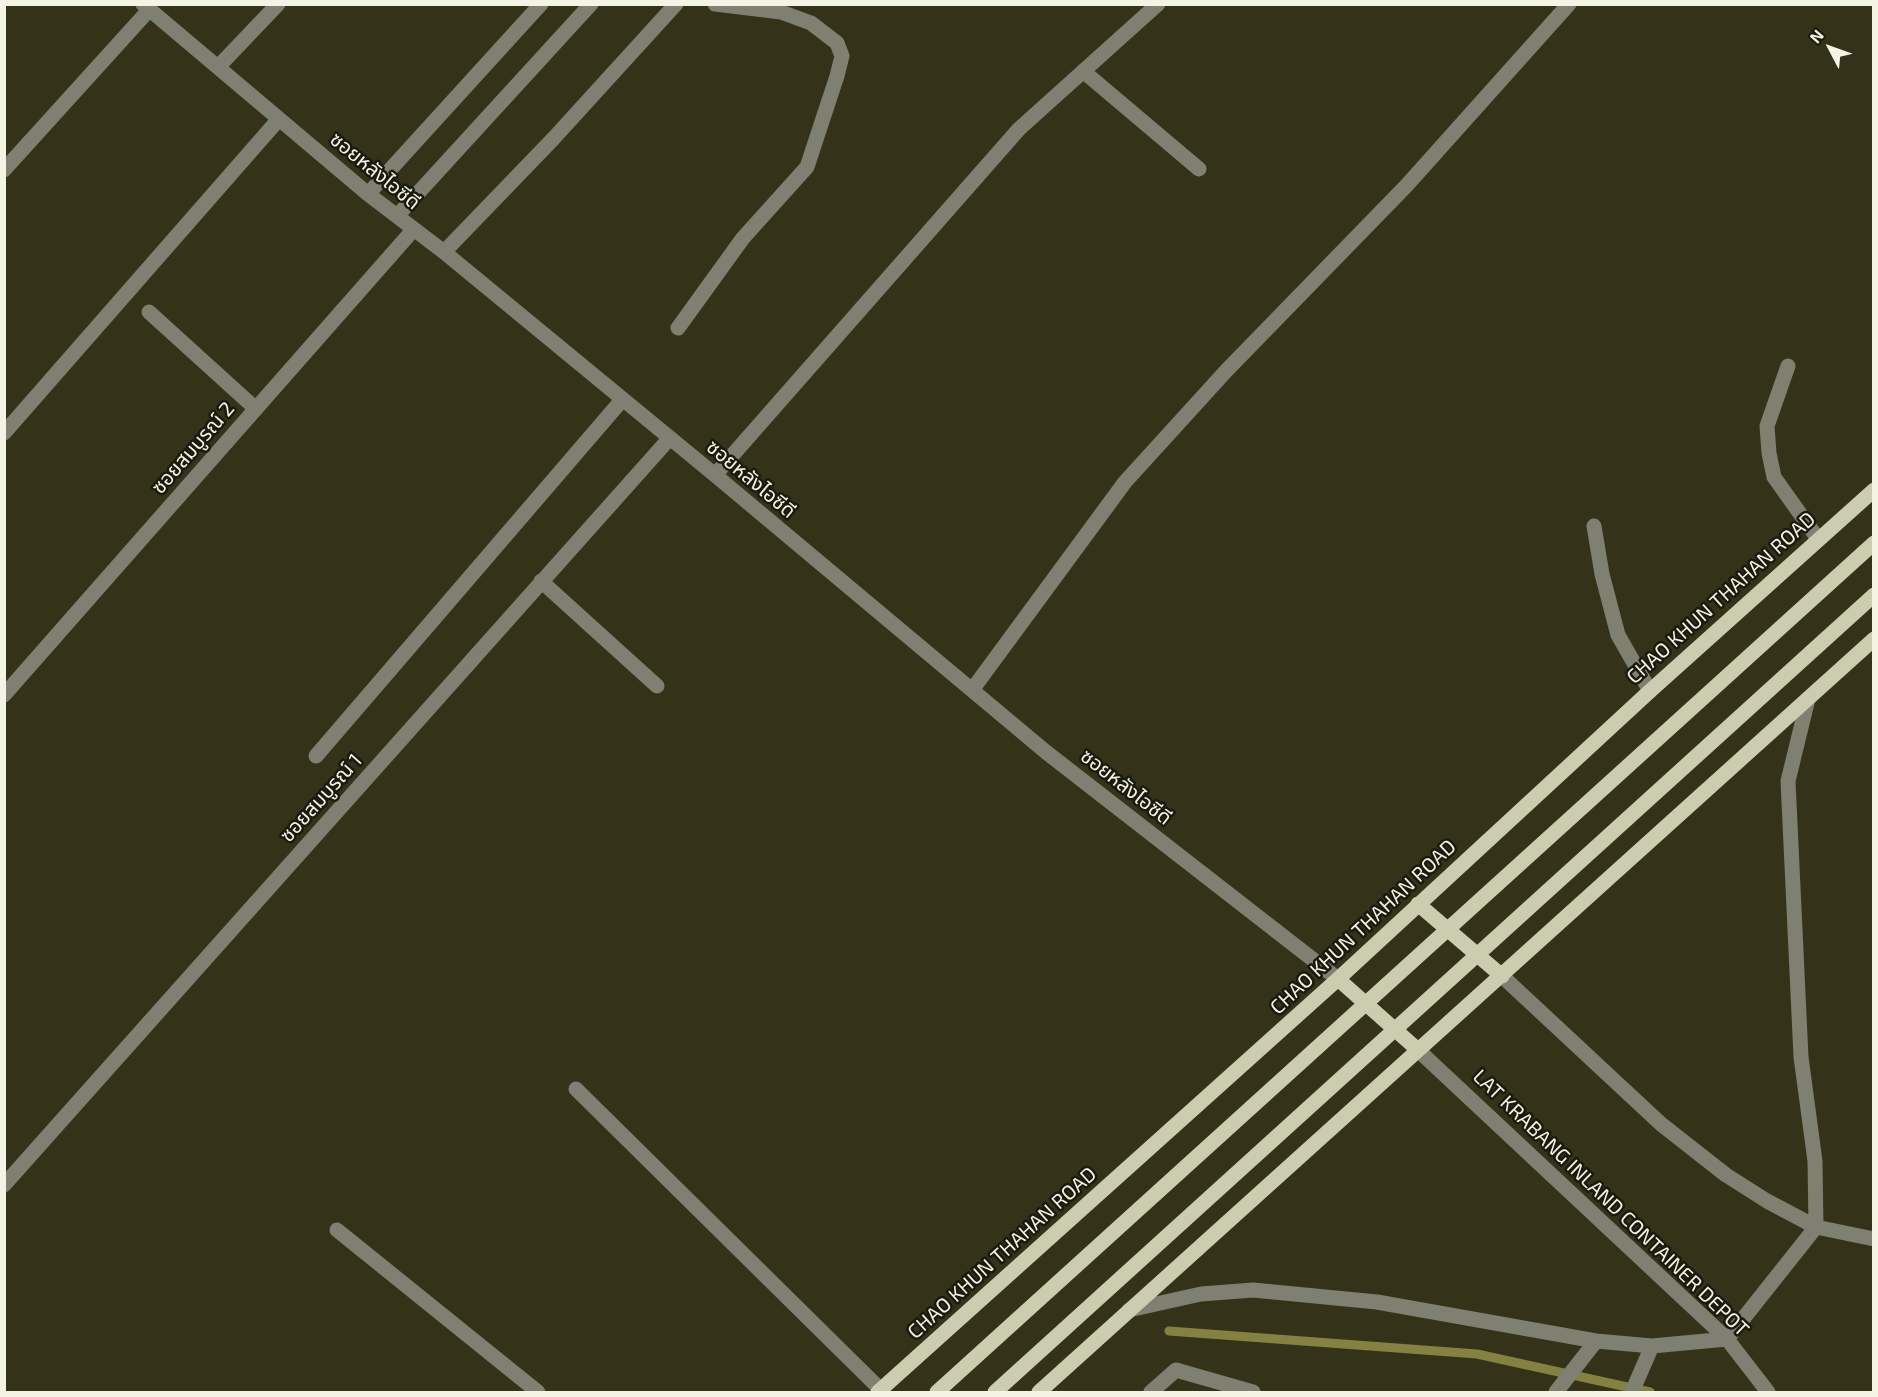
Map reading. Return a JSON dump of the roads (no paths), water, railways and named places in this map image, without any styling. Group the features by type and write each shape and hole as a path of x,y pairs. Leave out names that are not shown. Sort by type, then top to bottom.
{"main road":[{"name":"CHAO KHUN THAHAN ROAD","path":"880,1391 1338,979 1650,691 1874,490"},
{"path":"937,1392 1874,543"},
{"path":"995,1392 1874,595"},
{"path":"1039,1392 1874,639"},
{"path":"1418,904 1502,976"},
{"path":"1338,979 1418,1050"}],"street":[{"path":"218,67 278,4"},
{"path":"368,194 541,4"},
{"path":"397,216 591,4"},
{"path":"444,252 553,139 676,4"},
{"path":"678,328 743,238 807,167 842,56 837,43 811,23 781,12 715,4"},
{"path":"714,475 1019,129 1158,4"},
{"path":"972,690 1125,482 1226,371 1407,185 1569,4"},
{"path":"4,170 146,7"},
{"name":"ซอยหลังไอซีดี","path":"146,7 368,194 444,252 1046,752 1338,979"},
{"path":"1083,72 1199,169"},
{"path":"4,433 279,119"},
{"name":"ซอยสมบูรณ์ 2","path":"4,695 414,229"},
{"path":"149,312 256,409"},
{"path":"1788,366 1767,426 1769,453 1774,477 1818,539"},
{"path":"316,756 622,400"},
{"name":"ซอยสมบูรณ์ 1","path":"4,1185 669,439"},
{"path":"1594,526 1602,574 1618,635 1650,691"},
{"path":"541,581 657,686"},
{"path":"1129,1310 1201,1294 1265,1291 1377,1302 1596,1341 1652,1346 1727,1339 1816,1227 1815,1161 1801,1057 1788,781 1808,699"},
{"path":"1502,976 1661,1124 1725,1175 1816,1227 1874,1239"},
{"name":"LAT KRABANG INLAND CONTAINER DEPOT","path":"1418,1050 1727,1339 1768,1392"},
{"path":"576,1089 880,1391"},
{"path":"337,1230 538,1392"},
{"path":"1556,1392 1596,1341"},
{"path":"1632,1392 1652,1346"},
{"path":"1151,1392 1176,1370 1254,1392"}],"waterway":[{"path":"1169,1331 1477,1354 1650,1392"}]}
